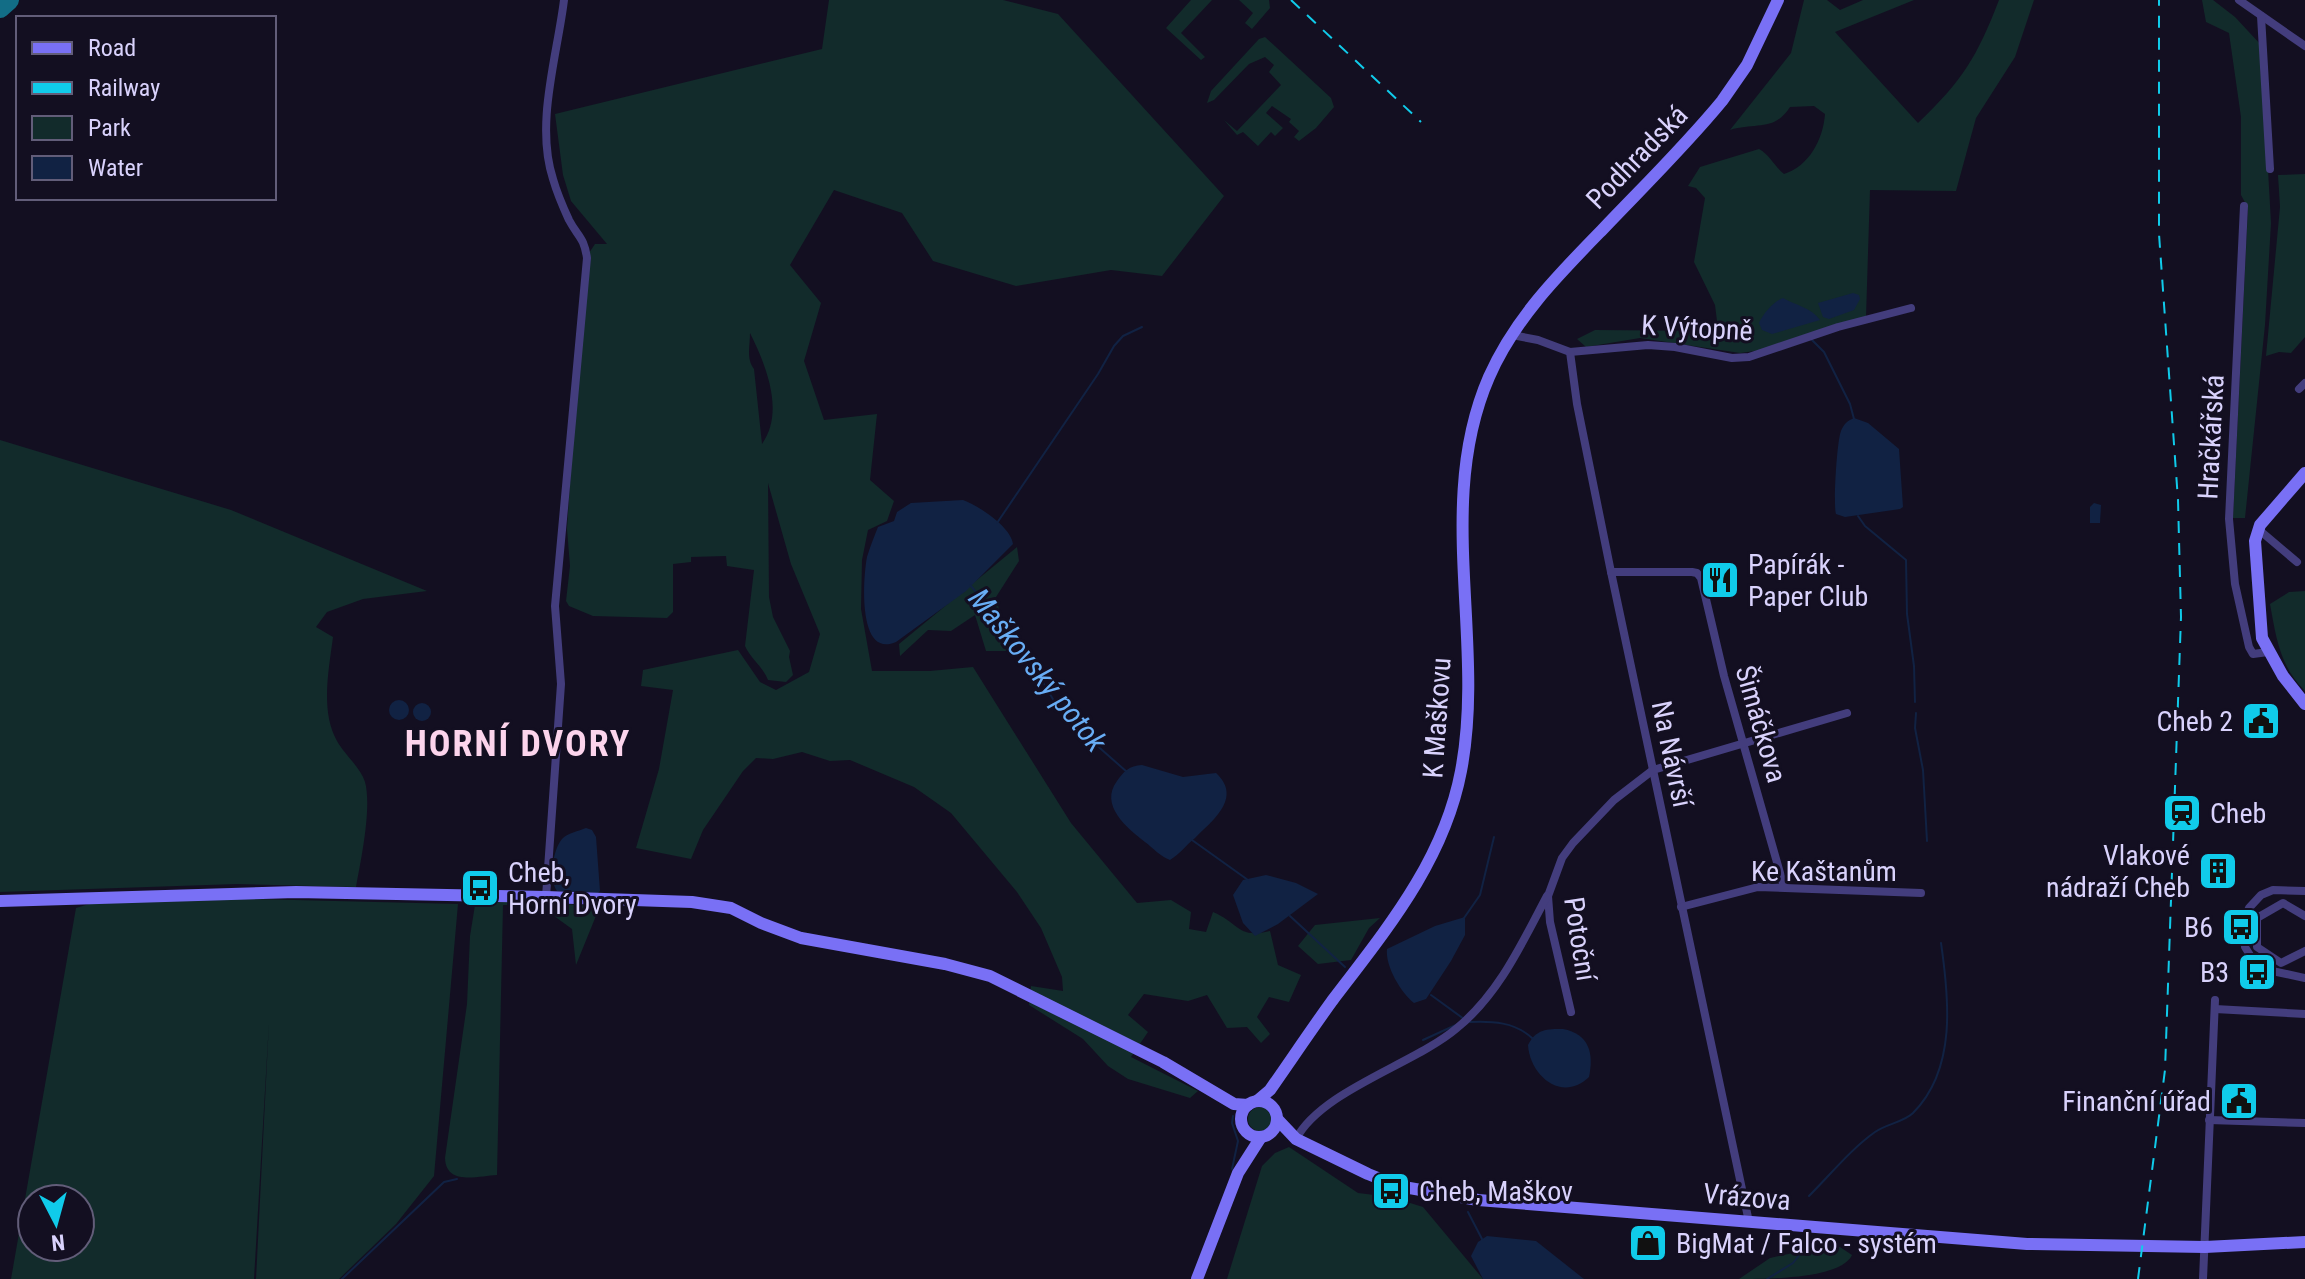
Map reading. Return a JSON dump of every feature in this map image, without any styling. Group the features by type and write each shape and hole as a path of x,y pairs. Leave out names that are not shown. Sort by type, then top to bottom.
{"street":[{"path":"546,897 561,684 555,606 587,258 584,241 570,223 552,178 546,150 545,119 564,0"},
{"name":"Podhradská","path":"1512,335 1546,287 1722,101 1747,65 1778,0"},
{"path":"2239,0 2305,46"},
{"path":"2261,16 2270,169"},
{"name":"Hračkářská","path":"2244,206 2229,519 2235,584 2249,647 2253,654 2268,652"},
{"name":"K Výtopně","path":"1570,352 1648,345 1732,358 1749,357 1838,327 1911,308"},
{"path":"1512,335 1538,340 1570,352"},
{"name":"K Maškovu","path":"1246,1103 1270,1090 1414,889 1437,846 1453,804 1467,719 1462,523 1465,466 1481,398 1495,364 1512,335"},
{"name":"Na Návrší","path":"1570,352 1577,404 1611,572 1749,1222"},
{"path":"2305,473 2258,529 2255,541 2259,618 2268,652 2305,704"},
{"path":"2258,529 2297,562"},
{"name":"Šimáčkova","path":"1611,572 1697,573 1701,578 1713,632 1784,887"},
{"path":"1653,770 1847,713"},
{"name":"Potoční","path":"1571,1012 1550,922 1548,896 1562,858 1573,843 1614,800 1653,770"},
{"name":"Ke Kaštanům","path":"1681,907 1758,887 1921,893"},
{"path":"2305,891 2273,890 2261,895 2246,915 2245,947 2258,968 2305,978"},
{"path":"0,901 296,892 692,902 731,908 801,938 945,964 990,976 1246,1103 1267,1102 1276,1114"},
{"path":"1243,1124 1265,1136 1296,1139 1315,1117 1351,1091 1434,1046 1460,1027 1500,982 1548,896"},
{"path":"2305,916 2283,903 2257,918 2257,947 2281,963 2305,951"},
{"path":"2203,1279 2215,1004 2305,1014"},
{"path":"1238,1173 1265,1136 1276,1114 1284,1071"},
{"path":"1197,1279 1238,1173 1245,1146 1243,1124 1246,1103"},
{"name":"Vrázova","path":"1276,1114 1296,1139 1368,1174 1398,1186 1478,1200 2027,1244 2205,1247 2305,1242"},
{"path":"2209,1120 2305,1123"}],"green space":[{"path":"829,0 1003,0 1058,14 1224,196 1162,276 1111,270 1016,286 933,261 902,213 834,190 790,265 821,303 804,361 824,420 877,414 870,480 894,501 887,521 868,530 862,560 861,609 872,671 973,667 1071,823 1137,903 1171,900 1191,912 1189,929 1206,932 1213,912 1245,932 1270,931 1278,965 1301,975 1289,1002 1269,997 1257,1017 1270,1034 1261,1043 1247,1027 1227,1028 1207,995 1188,1001 1144,994 1128,1015 1148,1032 1131,1057 1198,1091 1190,1098 1128,1079 1108,1066 1083,1039 1029,1005 1031,986 1063,991 1062,977 1041,928 1017,892 951,813 914,787 850,760 830,761 802,752 773,759 756,758 743,771 703,830 691,859 636,848 659,769 673,690 641,686 643,670 738,650 760,682 776,690 809,672 820,634 791,564 768,483 769,597 773,617 790,651 793,675 786,682 768,680 745,646 754,570 727,566 726,556 691,557 691,562 673,564 673,612 667,618 593,616 569,606 566,601 570,566 567,529 573,437 589,253 595,244 607,244 571,201 563,175 555,114 822,49","holes":["750,333 767,374 773,403 769,431 762,444 754,369 749,356"]},
{"path":"1191,0 1212,0 1181,33 1205,57 1201,60 1166,28"},
{"path":"1239,0 1269,0 1270,8 1252,29 1245,23 1253,13"},
{"path":"1804,0 1827,0 1840,10 1863,0 1914,0 1835,32 1918,123 1947,94 1967,67 1999,0 2034,0 2015,57 1976,118 1956,191 1870,190 1866,317 1762,350 1740,353 1640,338 1586,347 1577,339 1595,330 1711,331 1717,321 1715,305 1694,262 1705,198 1696,188 1688,186 1700,167 1759,149 1784,174 1801,165 1813,151 1825,114 1814,106 1790,107 1771,123 1730,130 1791,53"},
{"path":"2202,0 2213,0 2235,17 2261,45 2271,223 2265,325 2245,518 2233,518 2248,208 2241,195 2241,117 2229,33 2206,22"},
{"path":"1265,37 1331,98 1334,107 1316,128 1299,141 1294,137 1299,131 1289,122 1291,119 1272,106 1266,113 1283,128 1275,136 1271,132 1258,146 1243,132 1237,135 1224,120 1237,131 1281,85 1269,72 1274,65 1265,57 1249,64 1214,100 1207,103 1211,91 1259,39"},
{"path":"2305,174 2305,337 2291,353 2279,352 2266,356 2280,207 2278,175"},
{"path":"0,440 231,510 427,591 363,599 327,612 316,627 333,637 327,690 332,729 340,746 363,777 367,793 365,834 356,887 237,884 0,892"},
{"path":"1017,547 1019,561 996,597 1009,651 986,651 975,615 951,631 928,630 900,656 899,644"},
{"path":"2305,591 2305,691 2285,662 2270,604 2289,592"},
{"path":"209,898 458,904 434,1176 396,1224 339,1279 256,1279 269,1022 254,1279 11,1279 16,1250 16,1263 96,1263 96,1183 28,1183 76,908 89,904"},
{"path":"481,900 600,906 576,965 572,929 541,908 503,905 497,1175 464,1177 451,1173 445,1158 467,1004 470,936 475,905 481,905"},
{"path":"1380,918 1369,928 1351,960 1318,964 1298,946 1315,925"},
{"path":"1260,1107 1269,1110 1272,1119 1269,1128 1260,1131 1251,1128 1248,1119 1251,1110"},
{"path":"1289,1147 1358,1193 1391,1197 1423,1207 1483,1279 1227,1279 1262,1166 1275,1153"},
{"path":"1825,1246 1840,1247 1852,1255 1834,1269 1819,1273 1739,1279 1770,1258"}],"water":[{"path":"1853,293 1860,299 1854,310 1829,319 1823,317 1818,303"},
{"path":"1783,298 1808,310 1820,320 1772,334 1762,330 1759,323 1763,316"},
{"path":"1854,418 1868,423 1899,449 1903,507 1900,509 1845,517 1836,514 1835,486 1841,431"},
{"path":"963,500 1001,524 1013,544 966,591 896,642 883,644 874,639 865,613 864,581 867,557 878,527 894,521 897,512 911,503"},
{"path":"2094,503 2101,505 2100,523 2090,523 2090,507"},
{"path":"399,700 406,703 409,710 406,717 399,720 392,717 389,710 392,703"},
{"path":"418,703 426,703 431,712 429,719 418,721 413,716 413,708"},
{"path":"1142,765 1183,777 1216,773 1224,782 1226,800 1216,817 1170,860 1130,830 1113,807 1112,790 1117,781 1127,770"},
{"path":"586,828 592,830 596,837 600,891 557,891 552,873 559,844 567,835"},
{"path":"1266,875 1296,883 1318,894 1278,924 1255,936 1243,923 1233,895 1243,880"},
{"path":"1465,917 1465,935 1451,961 1426,999 1414,1003 1395,979 1387,949 1435,926"},
{"path":"1563,1029 1584,1040 1591,1060 1589,1077 1568,1087 1558,1086 1541,1076 1530,1056 1528,1045 1542,1031"},
{"path":"1487,1236 1536,1241 1584,1279 1483,1279 1471,1256 1478,1242"}],"waterway":[{"name":"Maškovský potok","path":"997,523 1114,346 1123,336 1142,327"},
{"path":"1810,338 1824,352 1850,404 1854,419"},
{"path":"1858,516 1865,526 1906,560 1907,614 1915,702"},
{"name":"Maškovský potok","path":"970,585 1018,640 1054,701 1076,727 1127,772"},
{"path":"1916,713 1927,841"},
{"path":"1464,918 1480,895 1494,837"},
{"name":"Maškovský potok","path":"1192,840 1248,880"},
{"name":"Maškovský potok","path":"1290,916 1345,967"},
{"path":"1809,1196 1866,1139 1879,1129 1913,1113 1937,1076 1943,1054 1947,1009 1941,943"},
{"path":"1431,995 1464,1019"},
{"path":"1470,1022 1495,1022 1511,1026 1532,1038"},
{"path":"1423,1040 1458,1024"},
{"path":"1232,1169 1238,1141 1233,1116"},
{"path":"342,1279 444,1182 457,1179"},
{"name":"Maškovský potok","path":"1468,1212 1482,1239"},
{"path":"1767,1279 1793,1263 1809,1243"}],"taxiway":[{"path":"0,8 9,0"}],"railway":[{"path":"1291,0 1421,122"},
{"path":"2138,1279 2165,1070 2181,617 2178,500 2159,234 2159,0"}],"place":[{"name":"Papírák - Paper Club","path":"1720,580"},
{"name":"Cheb 2","path":"2261,721"},
{"name":"Cheb","path":"2182,813"},
{"name":"Vlakové nádraží Cheb","path":"2218,871"},
{"name":"Cheb, Horní Dvory","path":"480,888"},
{"name":"B6","path":"2241,927"},
{"name":"B3","path":"2257,972"},
{"name":"Finanční úřad","path":"2239,1101"},
{"name":"Cheb, Maškov","path":"1391,1191"},
{"name":"BigMat / Falco - systém","path":"1648,1243"}],"district":[{"name":"HORNÍ DVORY","path":"518,744"}]}
